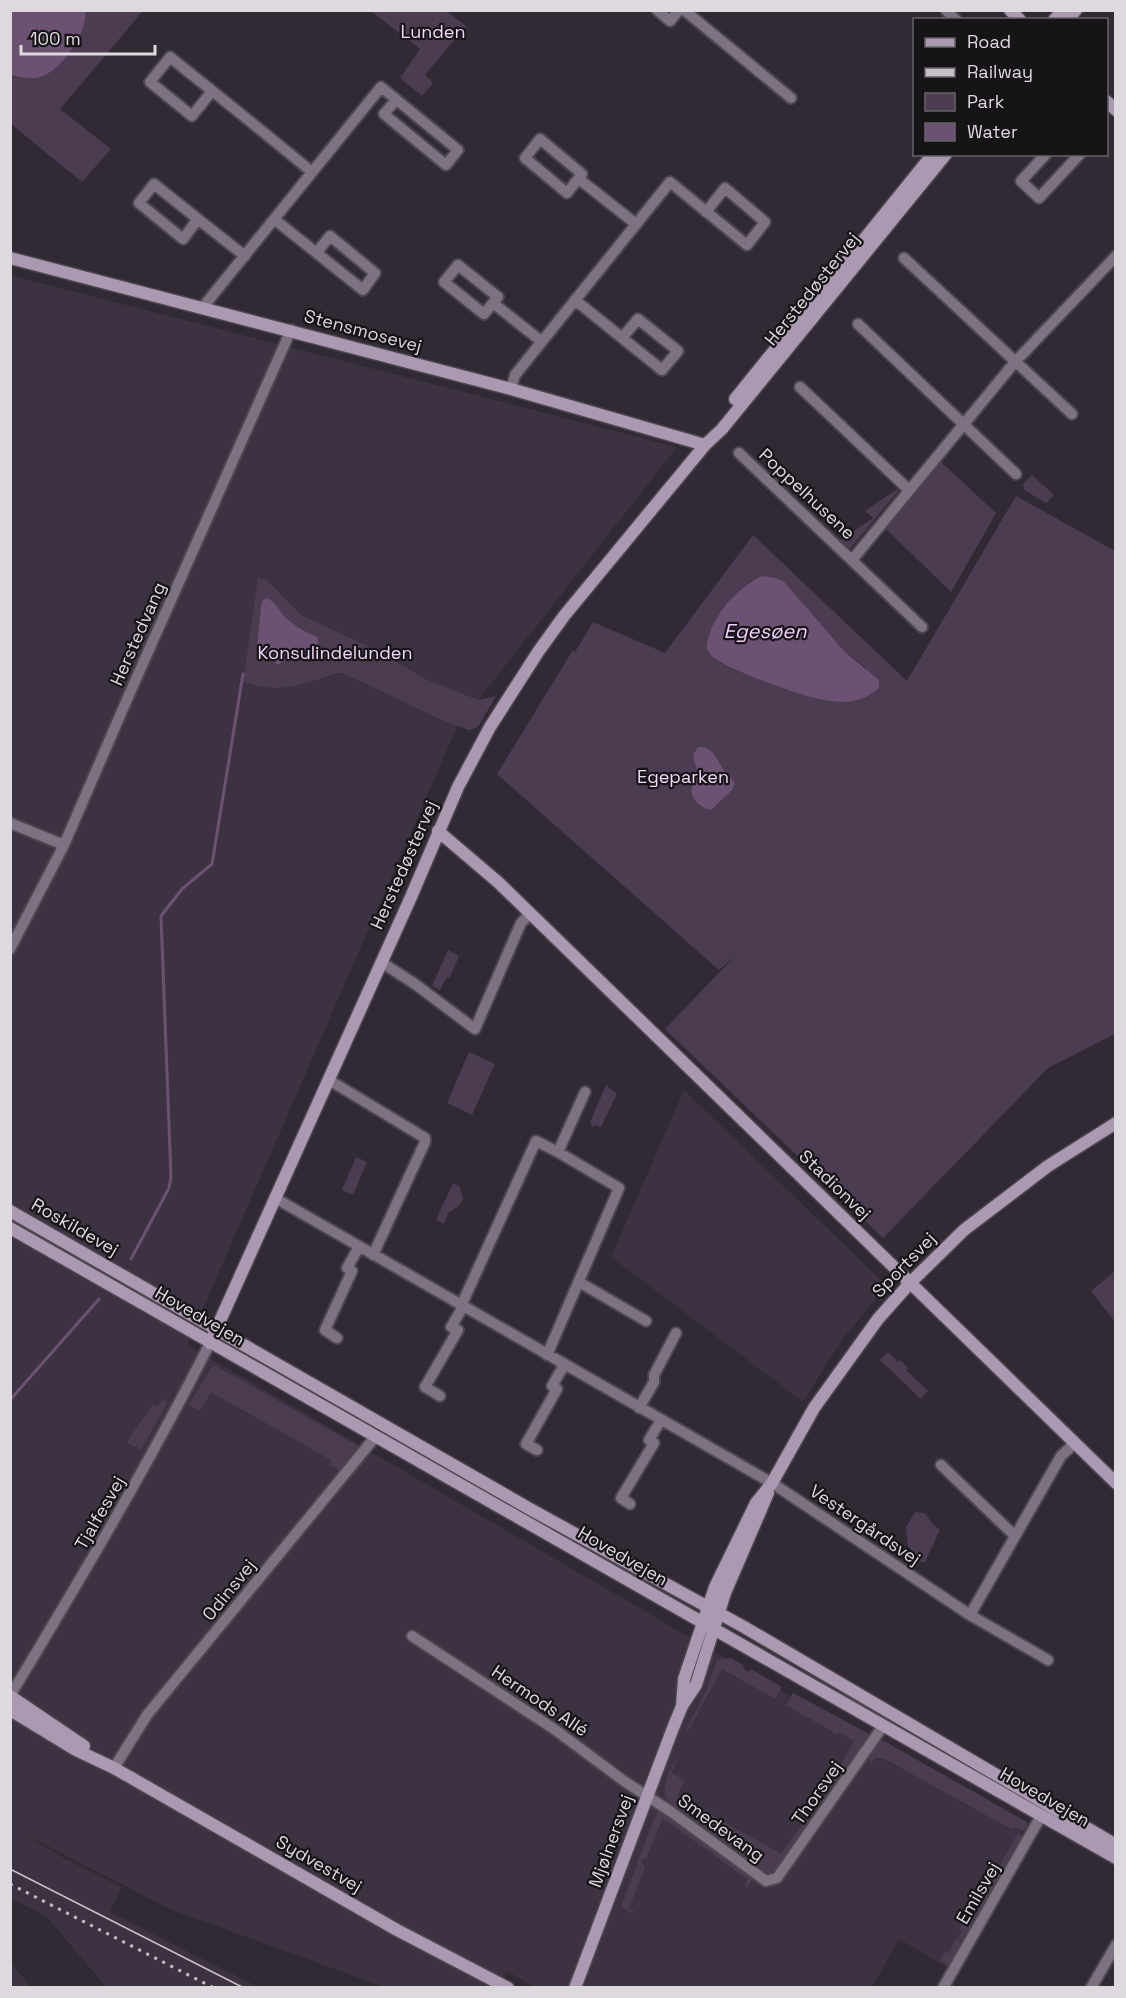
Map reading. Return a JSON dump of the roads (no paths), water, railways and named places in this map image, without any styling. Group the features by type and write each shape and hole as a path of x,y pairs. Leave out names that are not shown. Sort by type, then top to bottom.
{"street":[{"path":"657,10 670,21 678,10"},
{"path":"684,10 790,98"},
{"path":"212,91 192,116 150,82 170,57 212,91 312,172"},
{"path":"203,307 381,87 396,99 458,150 446,165 384,114 396,99"},
{"path":"540,139 582,174 579,179 567,193 525,158 540,139"},
{"name":"Herstedøstervej","path":"705,445 718,420 931,156"},
{"name":"Herstedøstervej","path":"210,1343 458,787 490,727 538,652 568,612 705,445 722,429 944,156"},
{"path":"1044,156 1021,181 1039,198 1078,156"},
{"path":"579,179 636,224"},
{"path":"511,389 515,375 541,341 670,182 706,212 747,245 765,222 724,188 706,212"},
{"path":"198,219 183,239 139,203 154,184 245,256"},
{"path":"274,219 363,290 375,273 330,236 317,252"},
{"name":"Poppelhusene","path":"852,560 1015,362 1116,256"},
{"name":"Stensmosevej","path":"10,258 511,389 705,445"},
{"path":"904,258 1072,414"},
{"path":"458,265 498,297 493,303 484,314 444,282 458,265"},
{"path":"575,300 622,338 662,370 678,351 638,319 622,338"},
{"path":"493,303 541,341"},
{"path":"858,324 1016,474"},
{"name":"Herstedvang","path":"10,949 64,845 291,330"},
{"path":"800,387 909,490"},
{"name":"Poppelhusene","path":"739,453 922,627"},
{"path":"10,823 64,845"},
{"name":"Stadionvej","path":"438,831 500,883 1116,1483"},
{"path":"381,962 475,1029 521,923 530,914"},
{"path":"329,1080 424,1138 425,1142 373,1255"},
{"path":"558,1152 585,1092"},
{"name":"Sportsvej","path":"709,1627 714,1610 715,1587 756,1503 771,1483 814,1408 878,1318 964,1230 1066,1154 1116,1123"},
{"path":"440,1396 425,1387 458,1330 452,1327 536,1141 619,1188 547,1355"},
{"name":"Vestergårdsvej","path":"275,1198 771,1483 970,1616 1048,1660"},
{"name":"Roskildevej","path":"10,1211 121,1274"},
{"name":"Roskildevej","path":"10,1228 111,1286"},
{"path":"337,1338 325,1330 352,1271 347,1268 359,1247"},
{"name":"Hovedvejen","path":"121,1274 520,1503 714,1610 1116,1845"},
{"path":"579,1282 646,1321"},
{"name":"Hovedvejen","path":"111,1286 1116,1858"},
{"path":"639,1408 676,1334"},
{"name":"Tjalfesvej","path":"10,1696 97,1553 150,1459 210,1343"},
{"path":"537,1450 526,1444 557,1389 552,1386 564,1365"},
{"path":"630,1504 621,1498 654,1443 649,1440 661,1420"},
{"name":"Odinsvej","path":"114,1768 147,1715 376,1436"},
{"path":"970,1616 1061,1456 1075,1443"},
{"path":"941,1466 1015,1536"},
{"name":"Mjølnersvej","path":"575,1988 682,1706 684,1678 709,1627"},
{"name":"Hermods Allé","path":"412,1636 554,1729 647,1797"},
{"name":"Sydvestvej","path":"10,1696 114,1768"},
{"name":"Sydvestvej","path":"10,1710 74,1749 114,1768 398,1930 508,1988"},
{"name":"Thorsvej","path":"777,1878 883,1726"},
{"name":"Smedevang","path":"647,1797 670,1811 766,1881 777,1878"},
{"name":"Emilsvej","path":"943,1988 1041,1816"},
{"path":"1091,1988 1116,1945"}],"water":[{"path":"11,10 85,11 85,19 83,29 73,48 51,72 39,77 22,77 11,74"},
{"name":"Egesøen","path":"762,576 784,582 845,652 879,680 879,688 859,700 838,702 818,699 741,672 715,659 707,647 708,638 717,618 737,593"},
{"path":"266,598 290,622 318,637 318,644 277,665 275,662 280,658 265,656 258,652 261,607 262,601"},
{"path":"699,747 712,752 735,783 732,790 711,810 703,807 692,795 697,773 694,754"}],"waterway":[{"path":"131,1259 169,1188 171,1177 161,916 182,889 212,864 243,674"},
{"path":"10,1400 99,1299"}],"tram line":[{"path":"10,1869 244,1988"}],"railway":[{"path":"10,1884 214,1988"}],"park label":[{"name":"Lunden","path":"433,32"},
{"name":"Konsulindelunden","path":"335,653"},
{"name":"Egeparken","path":"683,777"}]}
